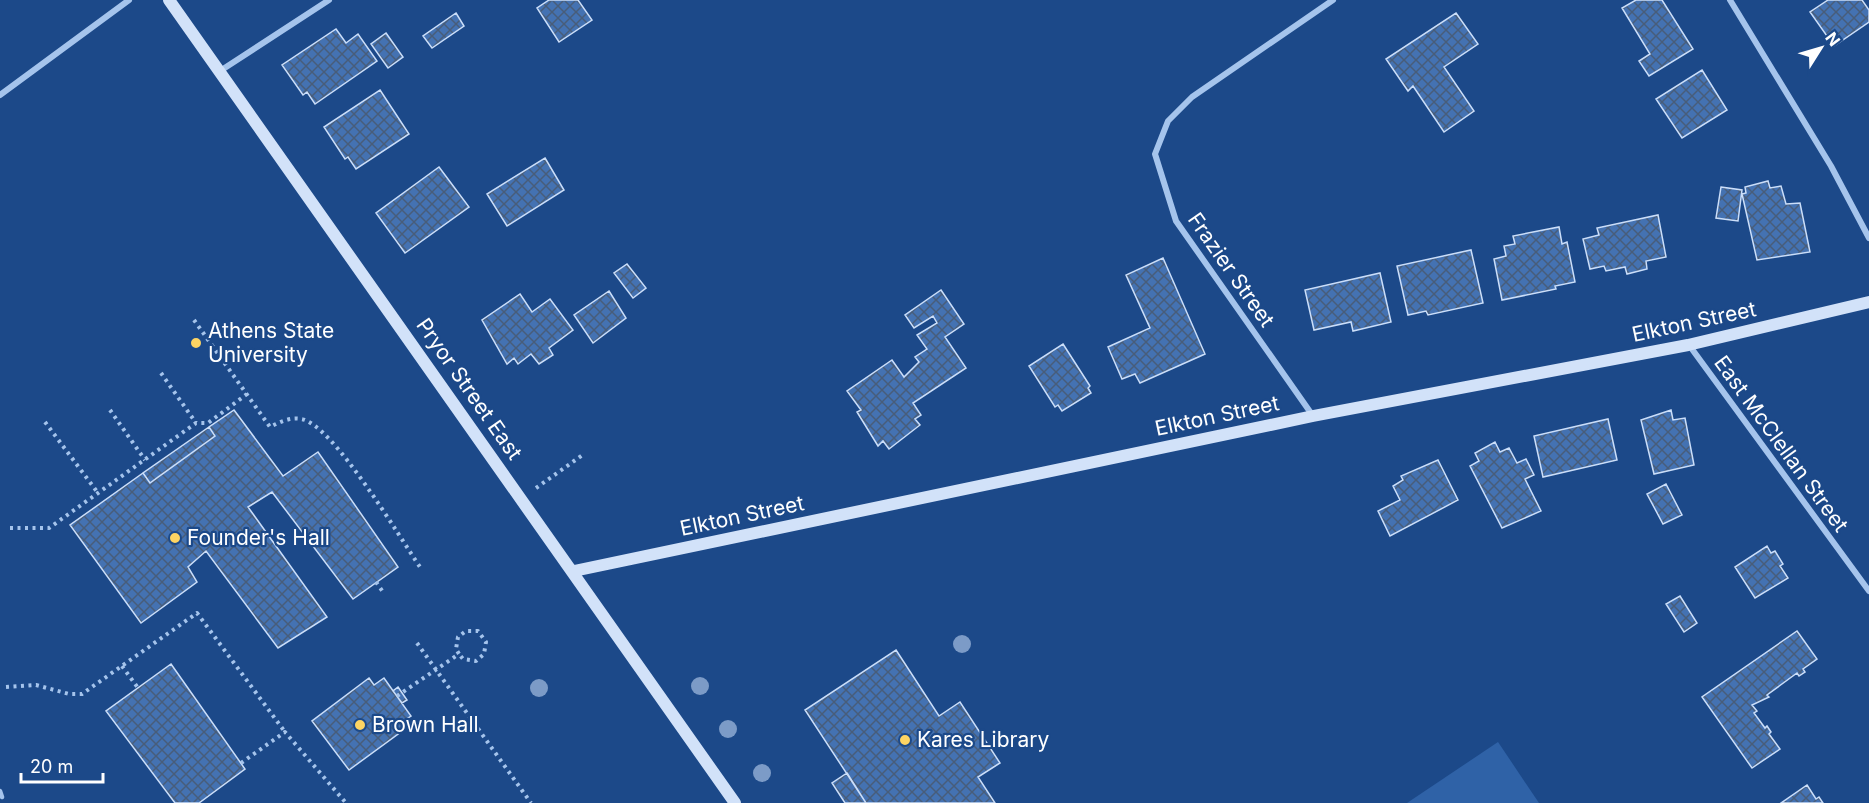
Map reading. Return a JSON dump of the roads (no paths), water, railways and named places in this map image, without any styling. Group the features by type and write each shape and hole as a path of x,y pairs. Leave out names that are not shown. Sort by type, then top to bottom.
{"street":[{"path":"0,95 129,0"},
{"name":"Pryor Street East","path":"169,0 574,571 735,803"},
{"path":"220,71 330,0"},
{"name":"Frazier Street","path":"1313,416 1176,221 1155,154 1168,121 1192,97 1333,0"},
{"path":"1730,0 1831,166 1869,238"},
{"name":"Elkton Street","path":"574,571 1313,416 1688,345 1869,302"},
{"name":"East McClellan Street","path":"1688,345 1869,591"}],"lane":[{"path":"0,790 2,797"}],"place":[{"name":"Athens State University","path":"196,343"},
{"name":"Founder's Hall","path":"175,538"},
{"name":"Brown Hall","path":"360,725"},
{"name":"Kares Library","path":"905,740"}]}
